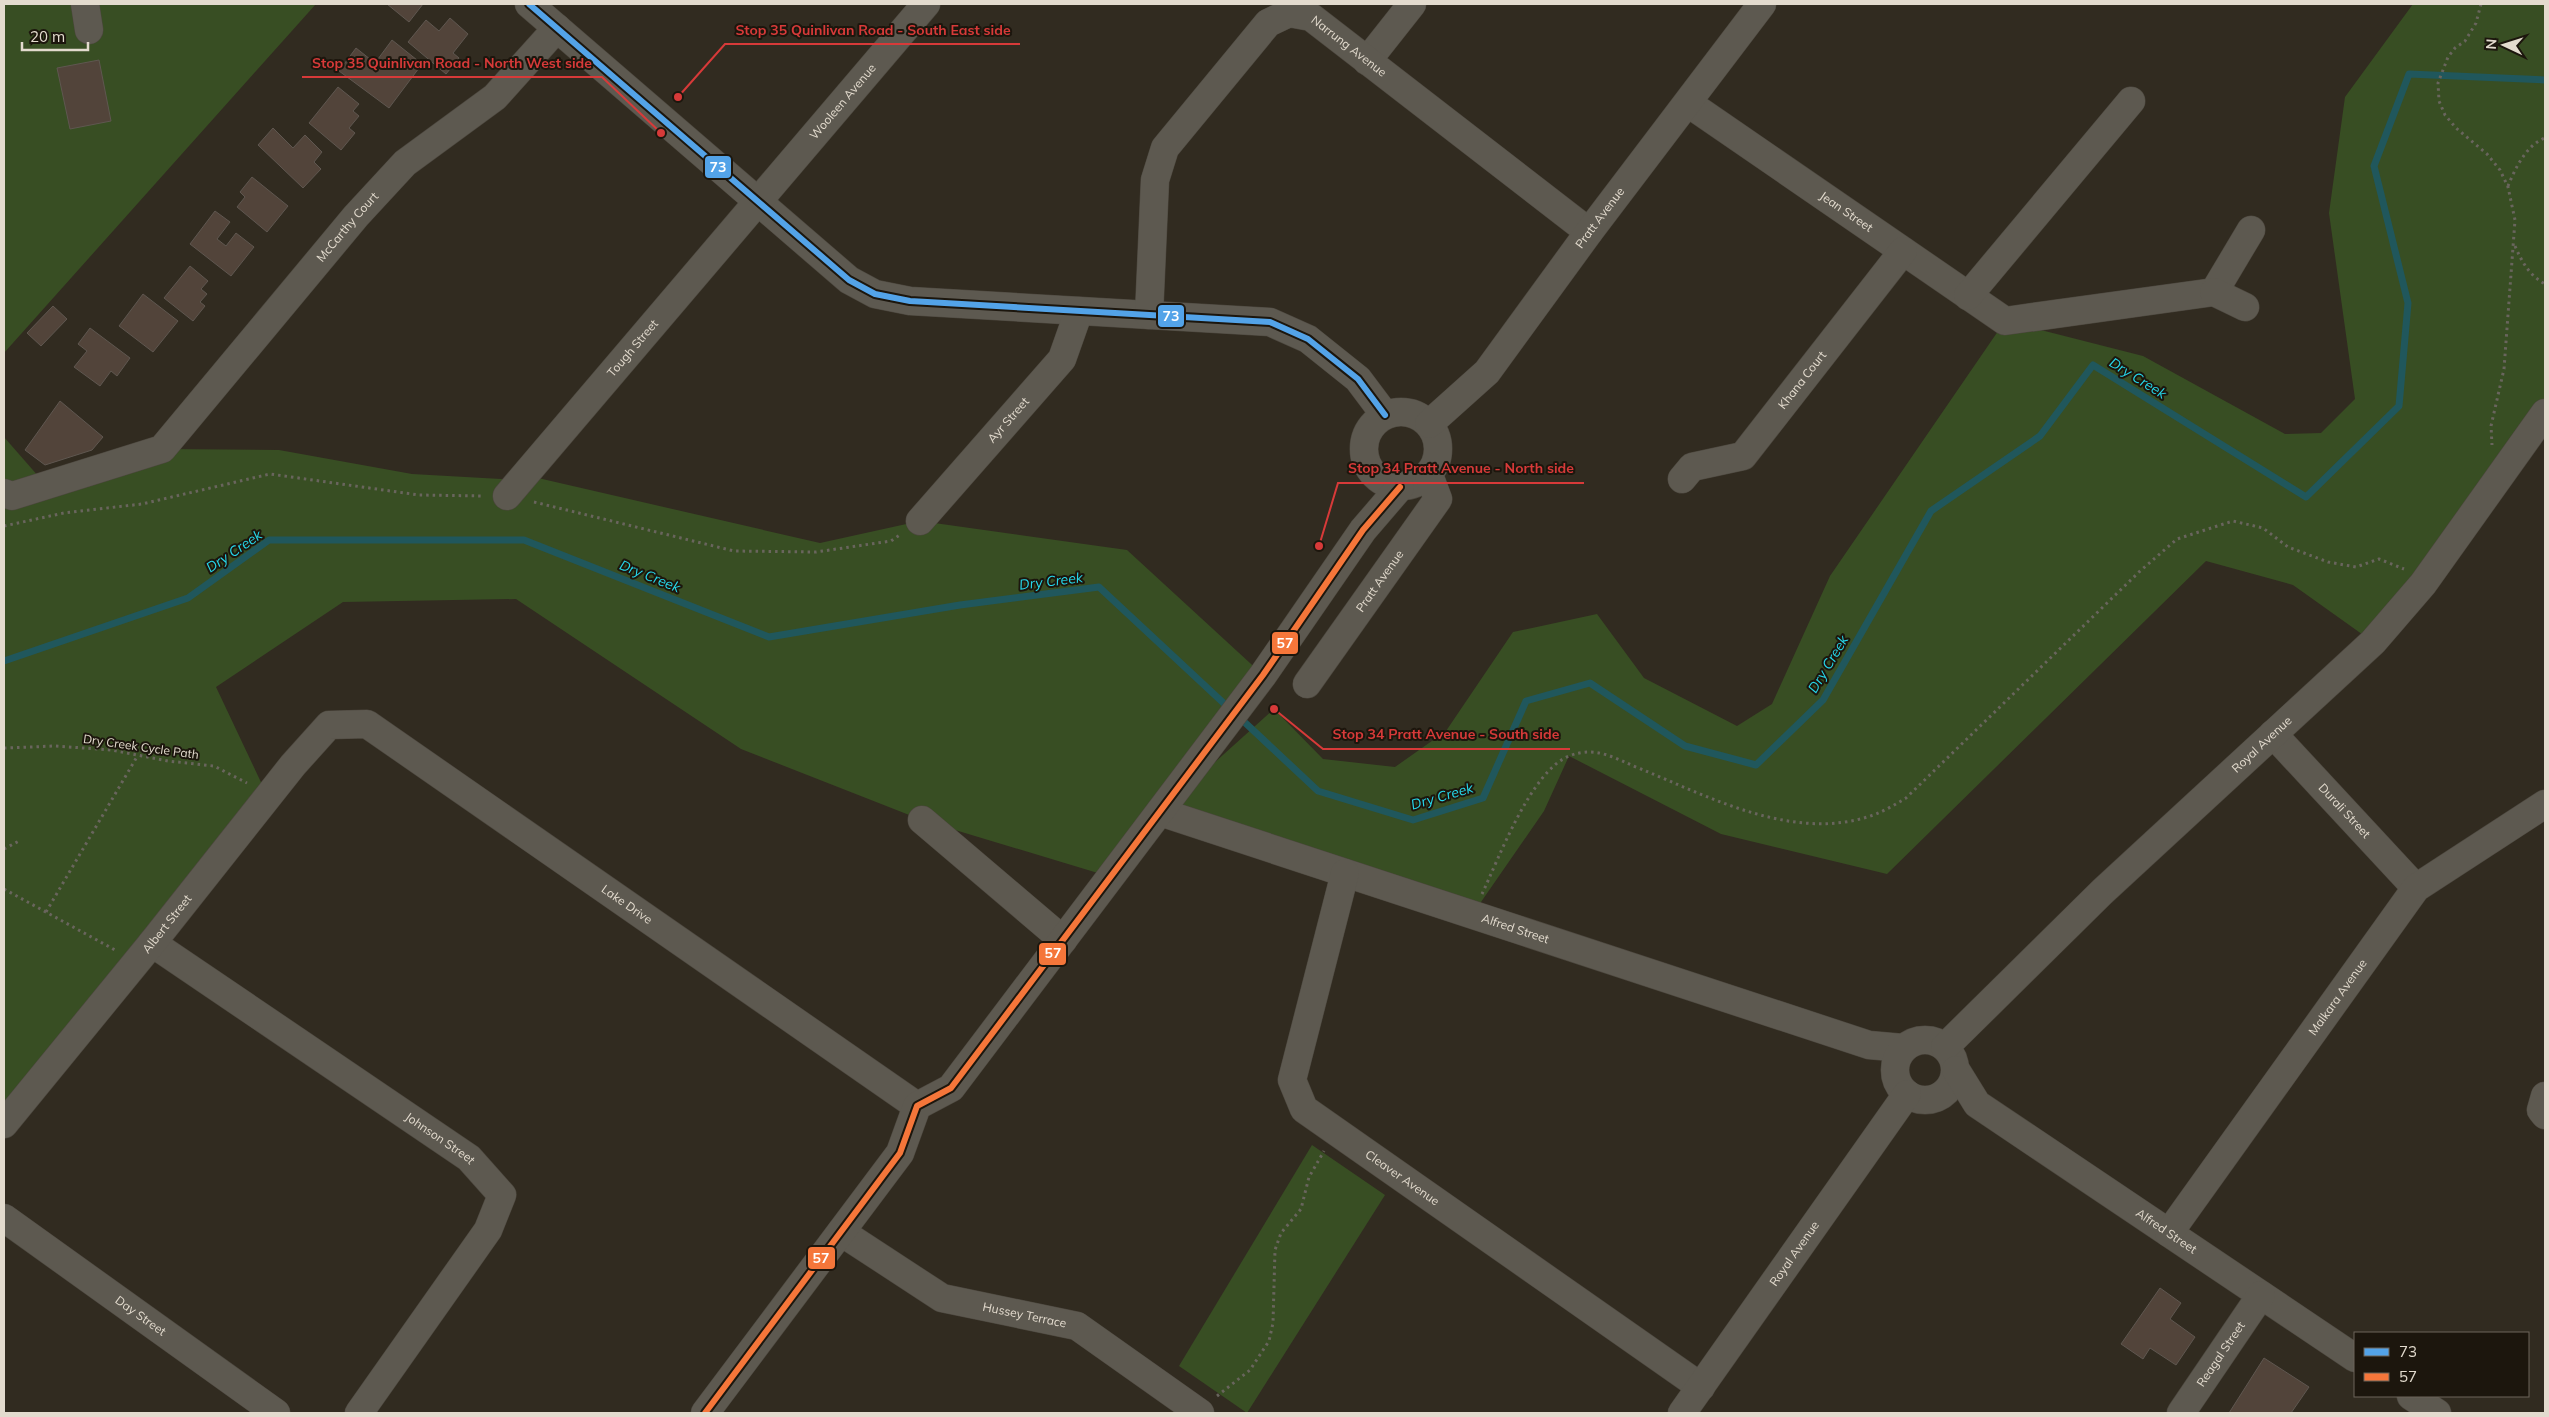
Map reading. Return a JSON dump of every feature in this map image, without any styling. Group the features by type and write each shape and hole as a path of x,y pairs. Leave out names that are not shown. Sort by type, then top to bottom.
{"street":[{"path":"85,4 89,30"},
{"path":"529,4 849,280 875,294 910,301 1270,322 1308,339 1358,379 1385,415"},
{"name":"Wooleen Avenue","path":"759,202 926,4"},
{"path":"1367,61 1412,4"},
{"name":"Pratt Avenue","path":"1429,424 1487,372 1589,232 1762,4"},
{"name":"Narrung Avenue","path":"1149,315 1156,180 1165,148 1268,23 1289,13 1311,18 1589,232"},
{"name":"McCarthy Court","path":"4,493 12,496 162,449 368,202 405,163 494,97 557,28"},
{"path":"1968,296 2131,102"},
{"name":"Jean Street","path":"1688,103 2005,321 2214,292"},
{"name":"Tough Street","path":"507,496 759,202"},
{"path":"2245,307 2214,292 2251,230"},
{"name":"Khana Court","path":"1682,479 1692,467 1743,456 1903,251"},
{"name":"Ayr Street","path":"920,521 1062,359 1079,311"},
{"path":"1399,411 1412,413 1429,424 1438,442 1436,463 1429,475 1413,485 1389,483 1372,475 1363,454 1366,435 1372,424 1385,415 1399,411"},
{"name":"Royal Avenue","path":"1950,1058 2102,892 2373,642 2423,584 2545,413"},
{"name":"Pratt Avenue","path":"1307,684 1438,499 1429,475"},
{"path":"706,1413 900,1153 917,1106 951,1088 1263,675 1363,530 1389,483"},
{"name":"Lake Drive","path":"329,725 368,724 917,1106"},
{"name":"Albert Street","path":"4,1124 152,943 268,796 329,725"},
{"name":"Durali Street","path":"2273,734 2416,888"},
{"name":"Malkara Avenue","path":"2169,1233 2416,888 2545,804"},
{"name":"Alfred Street","path":"1160,812 1869,1046 1899,1060"},
{"path":"922,820 1063,940"},
{"name":"Cleaver Avenue","path":"1346,873 1292,1080 1304,1108 1701,1386"},
{"name":"Johnson Street","path":"152,943 469,1158 502,1195 488,1230 359,1413"},
{"path":"1921,1040 1930,1040 1950,1058 1951,1086 1937,1098 1922,1100 1907,1094 1898,1084 1899,1060 1921,1040"},
{"name":"Alfred Street","path":"1950,1058 1977,1104"},
{"name":"Royal Avenue","path":"1682,1413 1907,1094"},
{"path":"2545,1096 2540,1110 2545,1115"},
{"name":"Alfred Street","path":"1937,1098 1977,1104 2354,1357"},
{"name":"Day Street","path":"4,1218 276,1413"},
{"name":"Hussey Terrace","path":"841,1232 942,1298 1077,1326 1206,1408"},
{"name":"Reagal Street","path":"2181,1413 2261,1295"},
{"path":"2413,1397 2437,1413"}],"path":[{"path":"2481,4 2476,23 2465,41 2455,48 2438,83 2439,101 2445,115 2456,128 2487,154 2500,170 2508,187 2515,220 2504,369 2491,426 2492,445 2505,469"},
{"path":"2508,187 2515,170 2529,150 2545,138"},
{"path":"2514,245 2524,265 2537,279 2545,284"},
{"path":"4,526 64,513 142,504 270,474 419,495 507,496 734,551 816,552 891,541 920,521"},
{"path":"1472,915 1526,801 1546,774 1568,756 1596,750 1743,810 1799,824 1837,823 1876,814 1906,798 2139,572 2177,539 2233,520 2263,528 2288,547 2328,562 2356,567 2379,559 2401,567 2423,584"},
{"name":"Dry Creek Cycle Path","path":"4,748 55,746 112,750 214,766 239,777 268,796"},
{"path":"46,912 138,755"},
{"path":"4,849 19,841"},
{"path":"4,889 120,952"},
{"path":"1206,1408 1250,1370 1263,1352 1273,1323 1275,1250 1280,1233 1301,1209 1309,1177 1336,1131"}],"green space":[{"path":"4,4 316,4 4,353"},
{"path":"2413,4 2545,4 2545,413 2373,642 2293,585 2206,561 1887,874 1721,834 1569,756 1544,811 1472,915 1160,812 1111,877 922,820 741,749 516,599 343,602 216,687 268,797 4,1123 4,437 46,485 162,449 279,450 412,474 520,480 525,475 820,543 920,521 1127,550 1263,675 1163,809 1274,709 1323,759 1395,767 1446,731 1513,632 1597,614 1644,678 1737,726 1772,704 1830,576 2005,321 2143,356 2285,434 2321,433 2355,399 2329,213 2345,97"},
{"path":"1312,1145 1385,1195 1247,1413 1179,1366"}],"building":[{"path":"387,4 423,4 409,22"},
{"path":"450,18 468,34 453,53 459,58 446,74 408,42 426,20 439,31"},
{"path":"392,40 422,64 389,108 339,71 356,48 375,63"},
{"path":"99,60 111,121 70,129 57,68"},
{"path":"338,87 359,104 353,111 359,116 349,128 355,133 341,150 309,123"},
{"path":"273,128 293,148 305,135 322,152 314,162 321,169 303,188 258,145"},
{"path":"252,177 288,206 267,232 237,207 245,197 240,192"},
{"path":"215,211 230,222 217,239 226,246 236,233 254,247 231,276 190,244"},
{"path":"190,266 208,281 201,289 207,294 200,302 205,306 193,321 164,298"},
{"path":"143,294 178,321 153,352 119,326"},
{"path":"53,306 67,319 41,346 27,333"},
{"path":"90,328 130,358 117,376 111,371 100,386 74,367 87,351 78,344"},
{"path":"60,401 103,437 92,450 45,465 25,450"},
{"path":"2160,1288 2181,1303 2170,1319 2195,1337 2176,1365 2150,1348 2143,1359 2121,1344"},
{"path":"2264,1358 2309,1387 2291,1413 2229,1413"}],"waterway":[{"name":"Dry Creek","path":"1239,717 1318,791 1413,820 1483,798 1526,701 1590,683 1685,746 1756,765 1823,700 1931,511 2040,436 2093,365 2306,497 2399,406 2408,303 2374,166 2409,74 2545,80"},
{"name":"Dry Creek","path":"4,661 188,598 269,540 524,540 769,637 960,605 1099,587 1231,710"}],"transit line":[{"name":"73","path":"529,4 849,280 875,294 910,301 1270,322 1308,339 1358,379 1385,415"},
{"name":"57","path":"705,1413 900,1153 917,1106 951,1088 1263,675 1363,530 1400,487"}],"place":[{"name":"Stop 35 Quinlivan Road - South East side","path":"678,97"},
{"name":"Stop 35 Quinlivan Road - North West side","path":"661,133"},
{"name":"Stop 34 Pratt Avenue - North side","path":"1319,546"},
{"name":"Stop 34 Pratt Avenue - South side","path":"1274,709"}]}
